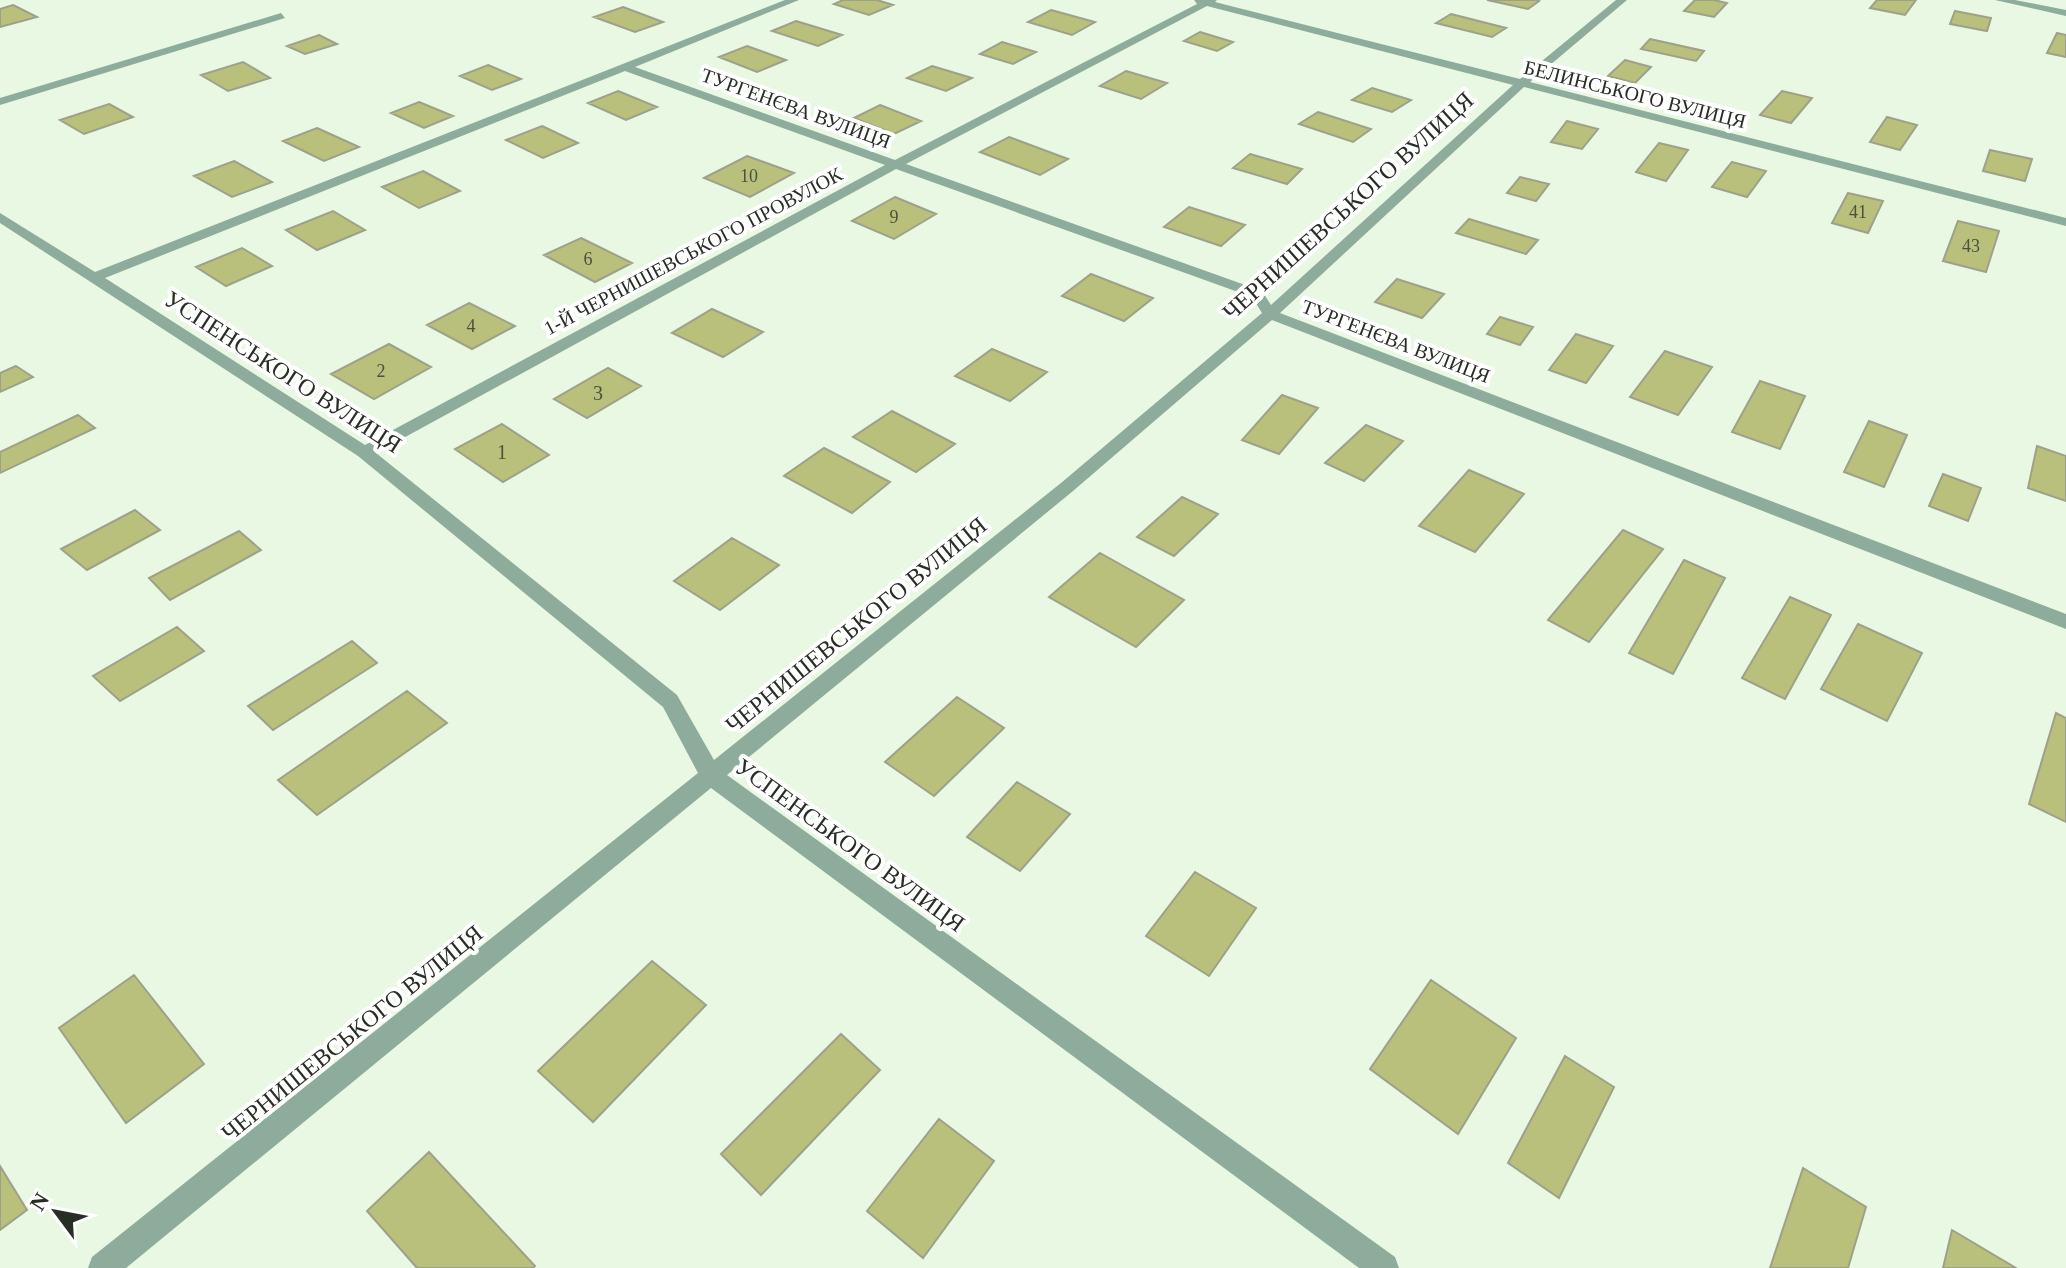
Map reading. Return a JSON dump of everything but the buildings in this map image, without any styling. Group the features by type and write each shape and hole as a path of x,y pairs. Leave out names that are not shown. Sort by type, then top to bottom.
{"street":[{"path":"93,278 794,0"},
{"name":"ЧЕРНИШЕВСЬКОГО ВУЛИЦЯ","path":"103,1268 1067,487 1270,314 1521,84 1622,0"},
{"path":"2000,0 2066,13"},
{"name":"БЕЛИНСЬКОГО ВУЛИЦЯ","path":"1205,1 2066,222"},
{"name":"1-Й ЧЕРНИШЕВСЬКОГО ПРОВУЛОК","path":"364,452 894,165 1205,1"},
{"path":"0,102 281,16"},
{"name":"ТУРГЕНЄВА ВУЛИЦЯ","path":"625,67 1257,294 1270,314 2066,622"},
{"name":"УСПЕНСЬКОГО ВУЛИЦЯ","path":"0,217 364,452 670,701 711,776 1384,1268"}]}
